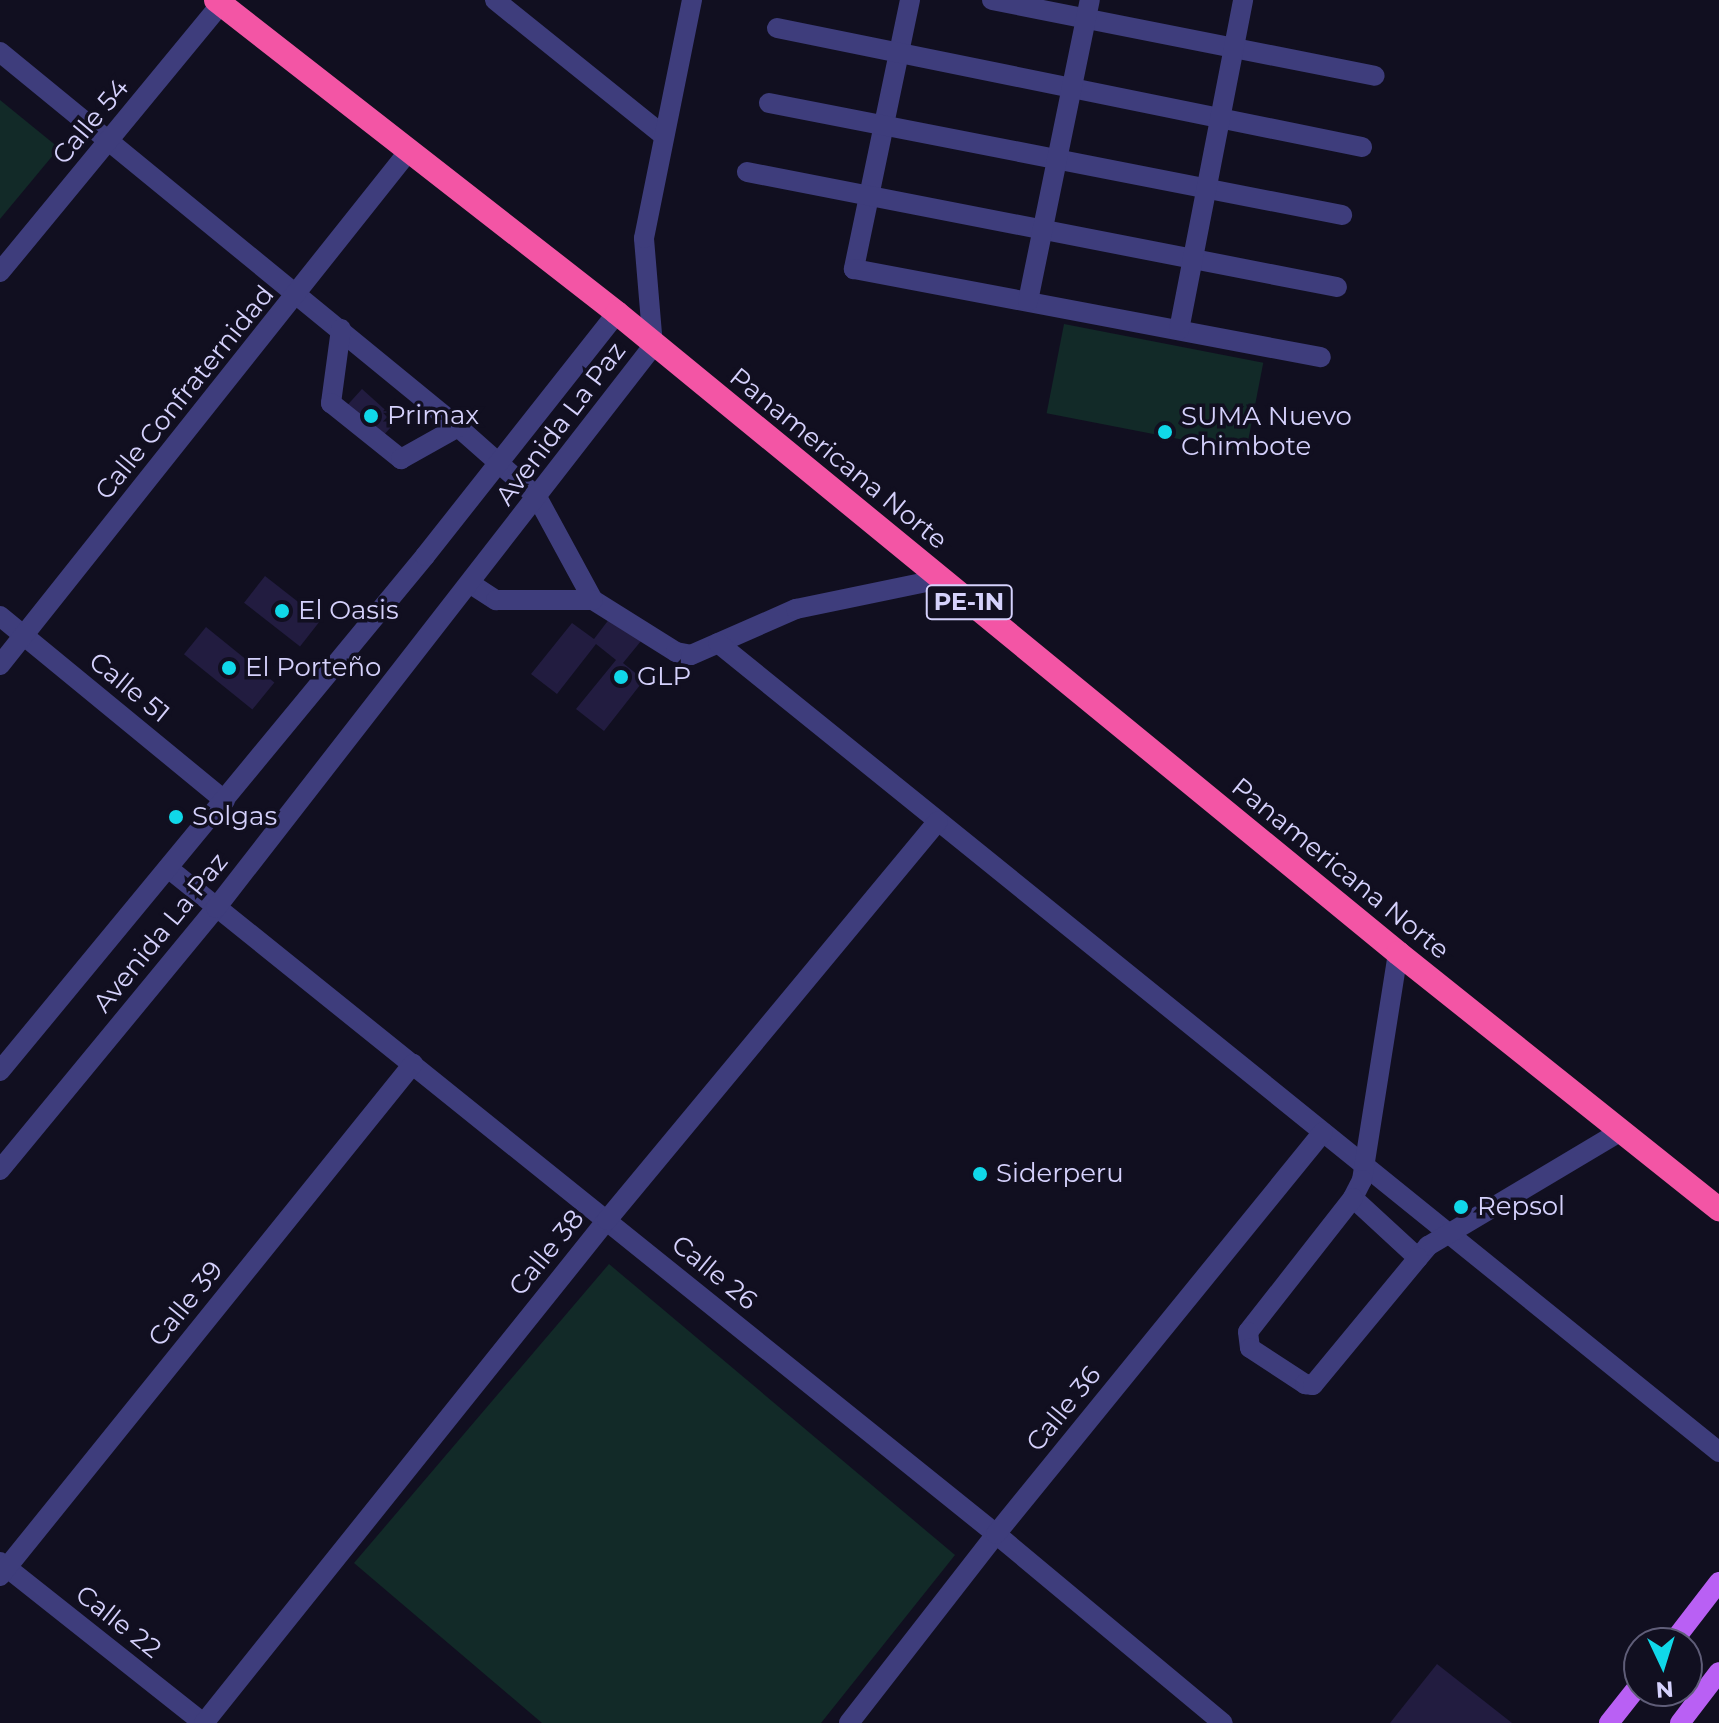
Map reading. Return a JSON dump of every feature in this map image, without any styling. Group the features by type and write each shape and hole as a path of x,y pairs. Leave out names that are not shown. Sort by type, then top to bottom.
{"highway":[{"name":"Panamericana Norte","path":"218,2 617,313 653,346 1398,953 1719,1209"}],"main road":[{"path":"1684,1627 1719,1582"},
{"path":"1680,1723 1719,1672"},
{"path":"1609,1723 1623,1705"}],"street":[{"path":"495,0 664,136"},
{"path":"653,346 644,238 692,0"},
{"path":"910,0 854,269 1321,357"},
{"path":"992,0 1088,9 1234,48 1375,76"},
{"path":"1179,330 1243,0"},
{"name":"Calle 54","path":"0,272 109,141 218,2"},
{"path":"1028,301 1088,9"},
{"path":"777,28 1362,147"},
{"path":"0,52 341,329 537,497 593,600 676,652 691,655 796,609 941,579"},
{"path":"769,103 1342,215"},
{"name":"Calle Confraternidad","path":"0,665 408,152"},
{"path":"747,172 1337,287"},
{"name":"Avenida La Paz","path":"0,1071 225,801 617,313"},
{"path":"341,329 331,403 401,459 458,427"},
{"name":"Avenida La Paz","path":"0,1170 216,908 471,584 653,346"},
{"path":"471,584 496,600 593,600"},
{"name":"Calle 51","path":"0,616 225,801"},
{"path":"718,643 1719,1452"},
{"name":"Calle 38","path":"203,1723 607,1220 938,821"},
{"name":"Calle 26","path":"168,868 996,1534 1223,1723"},
{"path":"1398,953 1364,1166 1353,1198 1248,1332 1250,1348 1305,1384 1313,1385 1428,1246 1621,1131"},
{"name":"Calle 39","path":"2,1569 413,1064"},
{"name":"Calle 36","path":"851,1722 996,1534 1323,1132"},
{"path":"1353,1198 1418,1258"},
{"name":"Calle 22","path":"2,1569 203,1723"}],"green space":[{"path":"0,100 59,148 0,219"},
{"path":"1064,324 1263,363 1246,452 1047,413"},
{"path":"609,1264 955,1555 821,1723 542,1723 354,1563"}],"building":[{"path":"362,389 397,420 382,437 347,405"},
{"name":"El Oasis","path":"265,576 321,620 300,647 244,603"},
{"name":"GLP","path":"610,618 641,641 623,663 644,680 604,731 576,709 616,660 596,644 557,694 531,674 572,623 594,639"},
{"name":"El Porteño","path":"206,627 274,682 252,710 184,654"},
{"path":"1437,1664 1512,1723 1390,1723"}],"place":[{"name":"Primax","path":"371,416"},
{"name":"SUMA Nuevo Chimbote","path":"1165,432"},
{"name":"El Oasis","path":"282,611"},
{"name":"El Porteño","path":"229,668"},
{"name":"GLP","path":"621,677"},
{"name":"Solgas","path":"176,817"},
{"name":"Siderperu","path":"980,1174"},
{"name":"Repsol","path":"1461,1207"}]}
